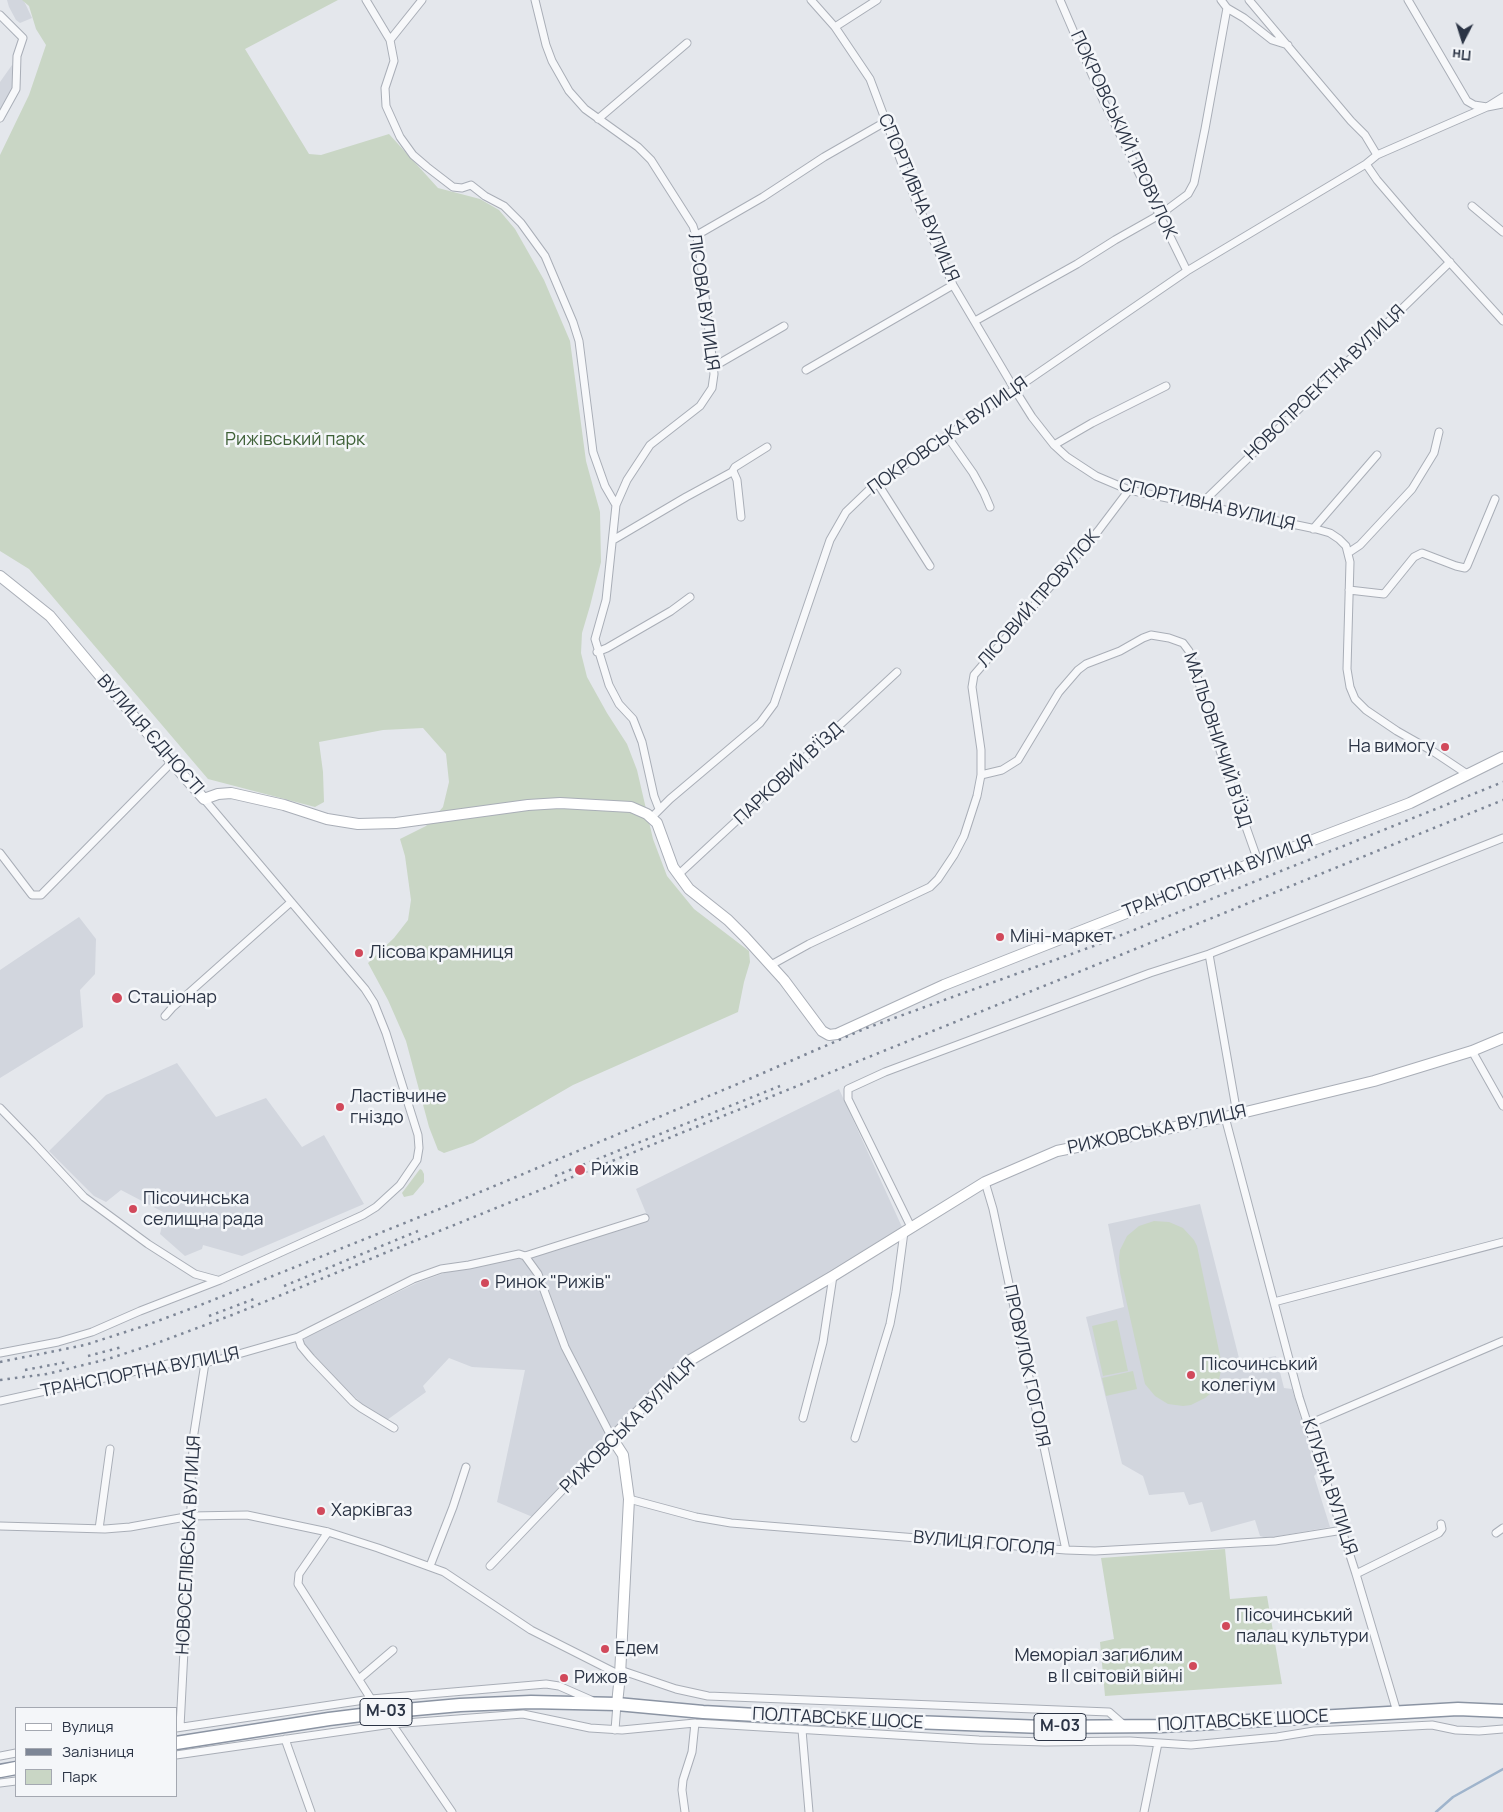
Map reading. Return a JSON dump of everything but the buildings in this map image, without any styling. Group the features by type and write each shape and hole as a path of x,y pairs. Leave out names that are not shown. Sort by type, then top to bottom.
{"highway":[{"name":"ПОЛТАВСЬКЕ ШОСЕ","path":"178,1743 328,1719 441,1707 531,1702 617,1704 713,1713 946,1725 1043,1727 1161,1726 1458,1709 1503,1711"},
{"path":"0,1770 15,1768"}],"street":[{"path":"366,0 390,40 394,61 385,88 386,106 400,137 420,162 450,186 459,189 471,185 485,196 504,206 521,223 545,256 573,322 579,341 593,452 605,486 616,505 606,600 595,639 598,652 609,686 619,704 633,718 642,742 661,832 678,875 689,889 728,920 771,965"},
{"path":"390,40 422,0"},
{"name":"ЛІСОВА ВУЛИЦЯ","path":"535,0 546,45 560,77 569,91 579,104 638,147 651,160 697,235 713,367 713,381 705,401 650,444 627,480 616,505"},
{"name":"СПОРТИВНА ВУЛИЦЯ","path":"811,0 835,27 870,80 914,196 953,285 1014,390 1054,445 1067,457 1089,472 1112,484 1129,490 1330,533 1346,546 1348,553"},
{"path":"835,27 877,0"},
{"name":"ПОКРОВСЬКИЙ ПРОВУЛОК","path":"1060,0 1132,162 1161,214 1187,270"},
{"path":"1221,0 1227,8 1244,18 1272,40 1288,45"},
{"path":"1249,0 1365,135 1377,155"},
{"path":"1408,0 1467,101 1474,105 1503,104"},
{"path":"975,321 1161,214 1184,198 1190,191 1194,183 1227,8"},
{"path":"0,15 23,38 17,56 16,89 0,118"},
{"path":"598,119 688,43"},
{"path":"1487,106 1503,97"},
{"name":"ПОКРОВСЬКА ВУЛИЦЯ","path":"656,813 760,723 774,704 830,540 846,512 878,484 1187,270 1366,164 1377,155 1487,106"},
{"path":"697,235 885,122"},
{"path":"1366,164 1377,180 1503,321"},
{"path":"1472,206 1503,232"},
{"name":"НОВОПРОЕКТНА ВУЛИЦЯ","path":"1201,504 1450,262"},
{"path":"806,370 953,285"},
{"path":"713,367 784,326"},
{"path":"1054,445 1092,422 1166,386"},
{"path":"1439,432 1434,453 1412,489 1360,545 1348,553 1350,562 1350,590 1347,669 1350,687 1355,699 1366,710 1467,774"},
{"path":"947,436 973,474 990,507"},
{"path":"613,540 733,471 735,467 768,447"},
{"path":"1313,529 1377,455"},
{"path":"733,471 741,517"},
{"path":"878,484 930,566"},
{"name":"ЛІСОВИЙ ПРОВУЛОК","path":"771,965 809,944 930,887 946,868 964,836 977,796 981,775 981,750 972,687 974,676 1098,531 1129,490"},
{"path":"1350,590 1384,594 1414,557 1422,553 1464,568 1467,566 1495,499"},
{"name":"ВУЛИЦЯ ЄДНОСТІ","path":"0,576 50,616 362,985 374,1003 386,1033 418,1135 419,1148 417,1160 400,1185 376,1207 363,1215 220,1280"},
{"path":"598,652 671,611 690,597"},
{"name":"МАЛЬОВНИЧИЙ В’ЇЗД","path":"981,775 1002,770 1018,760 1059,692 1078,670 1086,664 1120,651 1143,638 1151,635 1160,635 1183,643 1189,650 1228,776 1258,861"},
{"name":"ПАРКОВИЙ В’ЇЗД","path":"678,875 768,794 897,672"},
{"name":"ТРАНСПОРТНА ВУЛИЦЯ","path":"771,965 822,1031 829,1035 837,1034 944,985 1410,803 1503,757"},
{"path":"0,853 32,895 41,895 172,762"},
{"path":"204,799 218,794 231,793 284,805 327,819 358,824 396,823 528,805 560,803 631,807 656,813"},
{"path":"855,1438 890,1324 907,1230 848,1099 848,1089 886,1072 1122,983 1209,954 1503,838"},
{"path":"165,1016 291,902"},
{"path":"1209,954 1237,1114"},
{"name":"РИЖОВСЬКА ВУЛИЦЯ","path":"490,1566 687,1362 833,1276 985,1182 1057,1151 1225,1117 1374,1081 1472,1051 1503,1038"},
{"path":"1472,1051 1503,1106"},
{"path":"0,1108 84,1197 148,1244 195,1274 220,1280"},
{"name":"КЛУБНА ВУЛИЦЯ","path":"1225,1117 1299,1397 1343,1530 1397,1712"},
{"name":"ПРОВУЛОК ГОГОЛЯ","path":"985,1182 993,1209 1066,1550"},
{"name":"ТРАНСПОРТНА ВУЛИЦЯ","path":"0,1401 168,1364 186,1362 205,1363 298,1337 413,1279 441,1269 519,1254 525,1256 645,1218"},
{"path":"1274,1302 1503,1242"},
{"path":"525,1256 538,1274 565,1347 612,1438 623,1455 628,1499 620,1673 615,1730"},
{"path":"803,1418 825,1335 833,1276"},
{"path":"0,1353 58,1342 92,1332 220,1280"},
{"path":"298,1337 301,1346 311,1358 353,1402 394,1428"},
{"path":"1309,1424 1503,1341"},
{"name":"НОВОСЕЛІВСЬКА ВУЛИЦЯ","path":"178,1728 194,1433 205,1363"},
{"path":"99,1529 110,1449"},
{"path":"430,1566 466,1467"},
{"name":"ВУЛИЦЯ ГОГОЛЯ","path":"628,1499 731,1524 1066,1550 1095,1551 1275,1541 1343,1530"},
{"path":"0,1526 130,1528 191,1516 247,1515 328,1532 430,1566 468,1586 492,1605 531,1630 620,1673 676,1689 708,1696 1109,1712 1125,1726"},
{"path":"1356,1574 1439,1533 1442,1529 1441,1524"},
{"path":"1496,1533 1503,1528"},
{"path":"328,1532 299,1574 298,1582 371,1699"},
{"path":"359,1679 393,1650"},
{"path":"178,1728 371,1699 546,1684 559,1686 598,1703"},
{"path":"178,1755 392,1724 523,1714 590,1728 615,1730 695,1723 988,1740 1130,1741 1191,1745 1314,1731 1432,1724 1456,1730 1503,1729"},
{"path":"685,1812 682,1790 683,1780 692,1752 695,1723"},
{"path":"392,1724 452,1812"},
{"path":"802,1730 808,1812"},
{"path":"285,1739 311,1812"},
{"path":"1144,1812 1158,1743"},
{"path":"0,1756 15,1753"},
{"path":"0,1783 15,1780"}],"shaded area":[{"path":"7,0 26,0 24,1 32,18 20,23 16,20"},
{"path":"12,65 15,74 13,92 0,113 0,82"},
{"path":"79,917 96,939 95,974 80,990 83,1027 0,1078 0,970"},
{"path":"177,1063 216,1117 266,1098 302,1147 324,1135 364,1204 242,1256 203,1245 202,1249 185,1256 160,1234 165,1213 121,1190 106,1202 94,1196 49,1151 106,1095"},
{"path":"839,1089 902,1227 682,1360 612,1438 535,1518 497,1502 525,1370 472,1367 449,1358 423,1386 426,1392 387,1420 376,1413 374,1414 333,1378 303,1345 305,1337 417,1283 447,1272 506,1259 576,1240 646,1213 636,1189"},
{"name":"Пісочинський колегіум","path":"1200,1204 1240,1362 1276,1356 1284,1388 1292,1389 1317,1473 1314,1476 1330,1527 1267,1538 1260,1536 1255,1520 1211,1532 1202,1502 1189,1505 1184,1492 1149,1495 1143,1476 1122,1464 1086,1317 1124,1307 1108,1224"}],"green space":[{"name":"Рижівський парк","path":"22,0 338,0 245,49 309,154 321,155 389,134 438,188 480,199 499,210 515,229 544,280 570,341 586,461 600,512 601,562 582,633 581,653 587,677 627,744 637,770 653,839 667,876 694,909 749,951 750,962 738,1012 573,1085 473,1143 444,1153 438,1150 429,1127 406,1041 388,1000 368,963 394,938 408,920 411,900 405,856 400,839 426,826 443,807 449,782 446,754 423,728 383,730 319,742 324,802 315,807 208,779 29,569 0,551 0,155 29,95 46,45 36,29 29,6"},
{"path":"420,1169 424,1174 424,1182 413,1195 404,1197 402,1193"},
{"path":"1154,1221 1169,1222 1183,1228 1197,1246 1222,1365 1219,1380 1211,1393 1191,1405 1168,1404 1155,1396 1145,1384 1120,1273 1120,1250 1127,1236 1139,1226"},
{"path":"1117,1320 1128,1371 1103,1376 1092,1326"},
{"path":"1133,1371 1137,1389 1106,1396 1102,1378"},
{"path":"1225,1549 1230,1599 1267,1596 1282,1684 1105,1696 1100,1642 1114,1639 1101,1558"}],"waterway":[{"path":"1436,1812 1453,1797 1503,1769"}],"railway":[{"path":"0,1362 85,1345 198,1306 442,1208 864,1029 1099,944 1503,782"},
{"path":"0,1380 47,1374 108,1359 232,1315 1503,800"},
{"path":"555,1176 780,1086"},
{"path":"284,1286 418,1231"},
{"path":"209,1316 254,1299"},
{"path":"88,1356 122,1347"},
{"path":"25,1370 67,1362"}],"place":[{"name":"На вимогу","path":"1445,747"},
{"name":"Міні-маркет","path":"1000,937"},
{"name":"Лісова крамниця","path":"359,953"},
{"name":"Стаціонар","path":"117,998"},
{"name":"Ластівчине гніздо","path":"340,1107"},
{"name":"Рижів","path":"580,1170"},
{"name":"Пісочинська селищна рада","path":"133,1209"},
{"name":"Ринок \"Рижів\"","path":"485,1283"},
{"name":"Пісочинський колегіум","path":"1191,1375"},
{"name":"Харківгаз","path":"321,1511"},
{"name":"Пісочинський палац культури","path":"1226,1626"},
{"name":"Едем","path":"605,1649"},
{"name":"Меморіал загиблим в II світовій війні","path":"1193,1666"},
{"name":"Рижов","path":"564,1678"}]}
